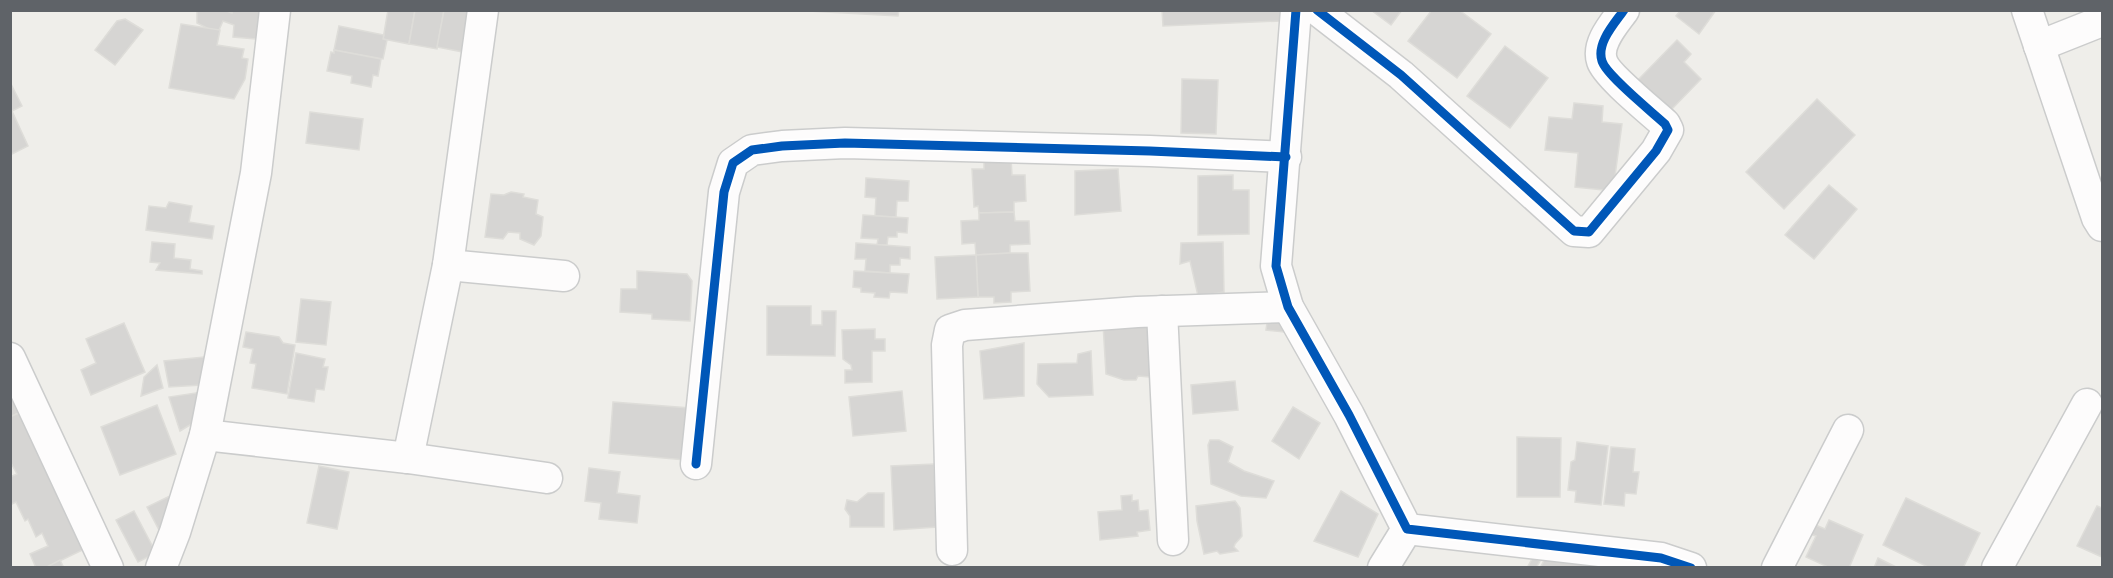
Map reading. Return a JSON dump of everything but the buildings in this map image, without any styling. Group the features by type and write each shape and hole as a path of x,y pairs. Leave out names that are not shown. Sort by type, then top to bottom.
{"street":[{"path":"161,567 175,532 205,435 256,173 275,10"},
{"path":"408,458 448,265 483,10"},
{"path":"1296,10 1276,266 1288,308 1349,415 1407,529"},
{"path":"1317,10 1401,75 1568,226 1581,233 1589,232 1656,151 1668,130 1665,124 1610,74 1601,60 1602,48 1609,32 1624,10"},
{"path":"2027,10 2097,218 2103,226"},
{"path":"2039,46 2103,21"},
{"path":"696,464 724,192 733,163 752,150 845,143 1150,151 1286,158"},
{"path":"448,265 564,276"},
{"path":"952,550 947,345 950,330 965,325 1162,311 1288,308"},
{"path":"1162,311 1173,540"},
{"path":"10,358 108,567"},
{"path":"1997,567 2087,404"},
{"path":"1777,567 1848,430"},
{"path":"205,435 408,458 547,478"},
{"path":"1383,567 1407,529"},
{"path":"1407,529 1661,558 1691,567"}],"cycle path":[{"path":"1296,10 1276,266 1288,307 1349,415 1407,529 1661,558 1691,568"},
{"path":"1317,10 1401,75 1574,231 1589,232 1656,151 1668,130 1665,124 1612,75 1602,61 1604,40 1624,10"},
{"path":"696,464 724,192 733,163 752,150 845,143 1286,157"}]}
